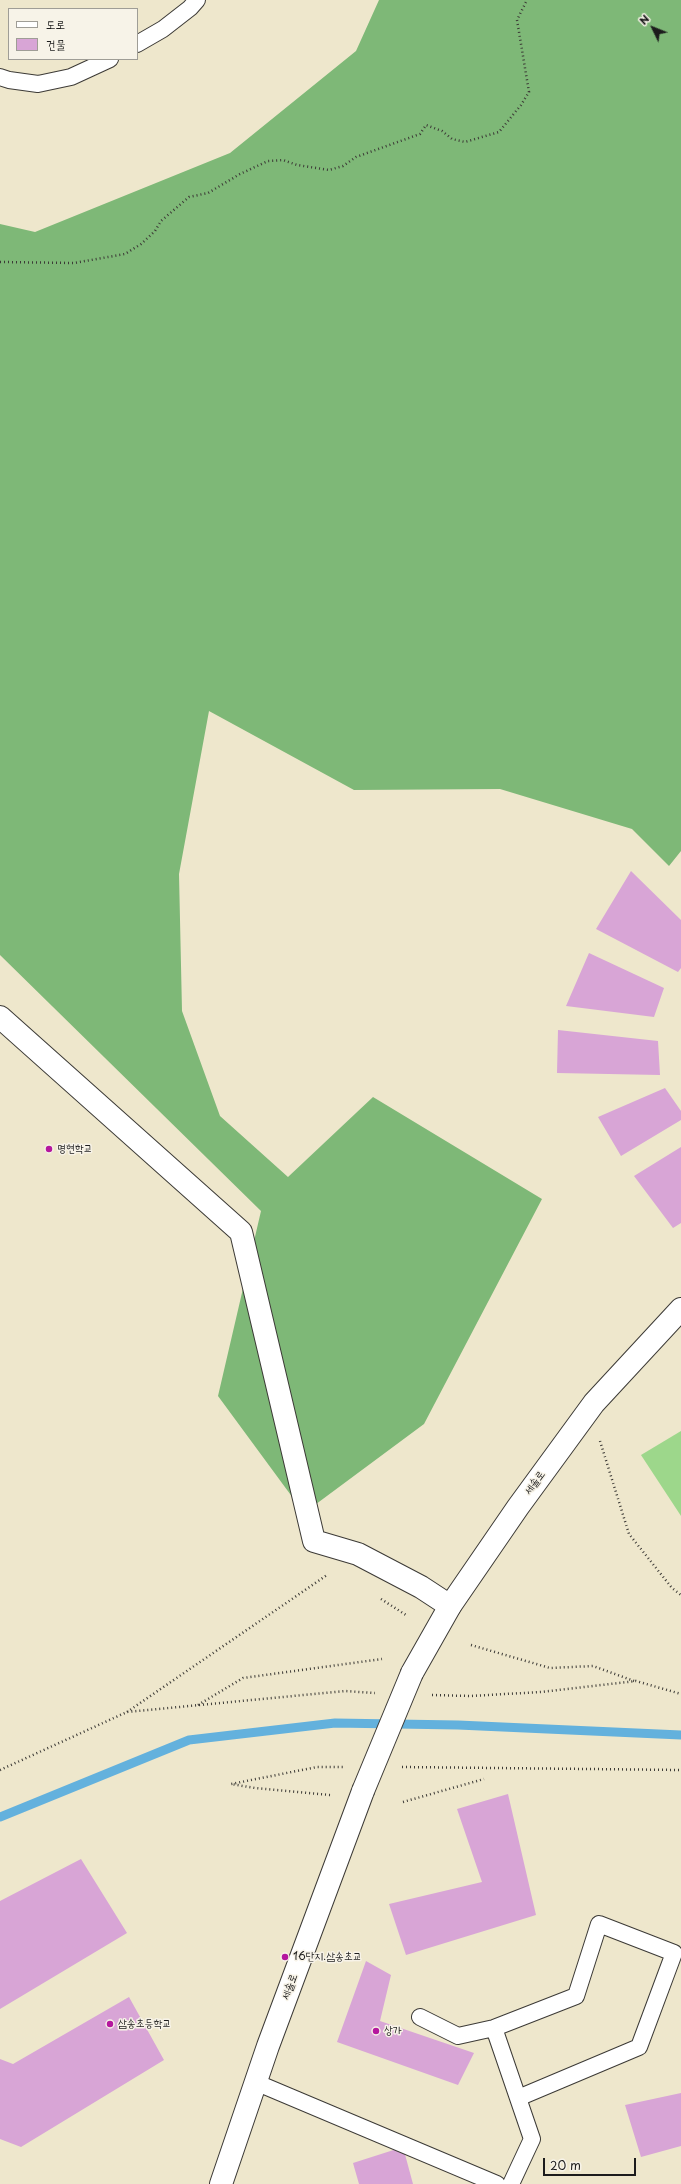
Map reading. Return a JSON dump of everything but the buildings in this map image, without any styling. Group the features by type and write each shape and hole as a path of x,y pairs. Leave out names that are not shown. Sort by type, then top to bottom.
{"street":[{"path":"0,1017 241,1232 314,1541 358,1554 421,1587 450,1606"},
{"name":"세솔로","path":"221,2184 255,2082 363,1791 412,1673 450,1606 518,1507 594,1403 681,1309"}],"lane":[{"path":"138,43 163,29 190,8 197,0"},
{"path":"0,77 9,80 38,84 71,77 108,60"},
{"path":"420,2017 458,2036 494,2028 576,1996 598,1924 674,1953 639,2047 518,2098"},
{"path":"494,2028 532,2139 511,2184"},
{"path":"255,2082 497,2184"}],"path":[{"path":"0,262 74,263 125,254 141,244 155,231 161,222 189,197 208,193 240,174 268,161 283,160 297,165 330,170 343,166 356,157 420,134 426,125 442,131 452,139 465,142 499,132 521,105 529,92 517,20 528,0"},
{"path":"599,1439 629,1534 672,1588 681,1595"},
{"path":"0,1770 127,1712 333,1570"},
{"path":"380,1599 406,1615"},
{"path":"471,1645 550,1668 593,1666 636,1681 681,1694"},
{"path":"196,1707 242,1678 382,1659"},
{"path":"431,1695 470,1696 541,1692 636,1681"},
{"path":"127,1712 196,1707 345,1691 376,1693"},
{"path":"330,1795 255,1788 231,1784 317,1767 349,1767"},
{"path":"397,1767 681,1770"},
{"path":"403,1802 484,1779"}],"green space":[{"path":"379,0 681,0 681,851 669,866 632,829 500,789 354,790 209,711 179,874 182,1011 220,1116 288,1177 373,1097 542,1199 424,1424 304,1513 218,1396 261,1211 0,955 0,224 35,232 230,153 356,51"},
{"path":"681,1431 681,1516 641,1455"}],"waterway":[{"path":"0,1817 189,1740 335,1723 458,1725 681,1735"}],"place":[{"name":"명현학교","path":"49,1149"},
{"name":"16단지.삼송초교","path":"285,1957"},
{"name":"삼송초등학교","path":"110,2024"},
{"name":"상가","path":"376,2031"}]}
